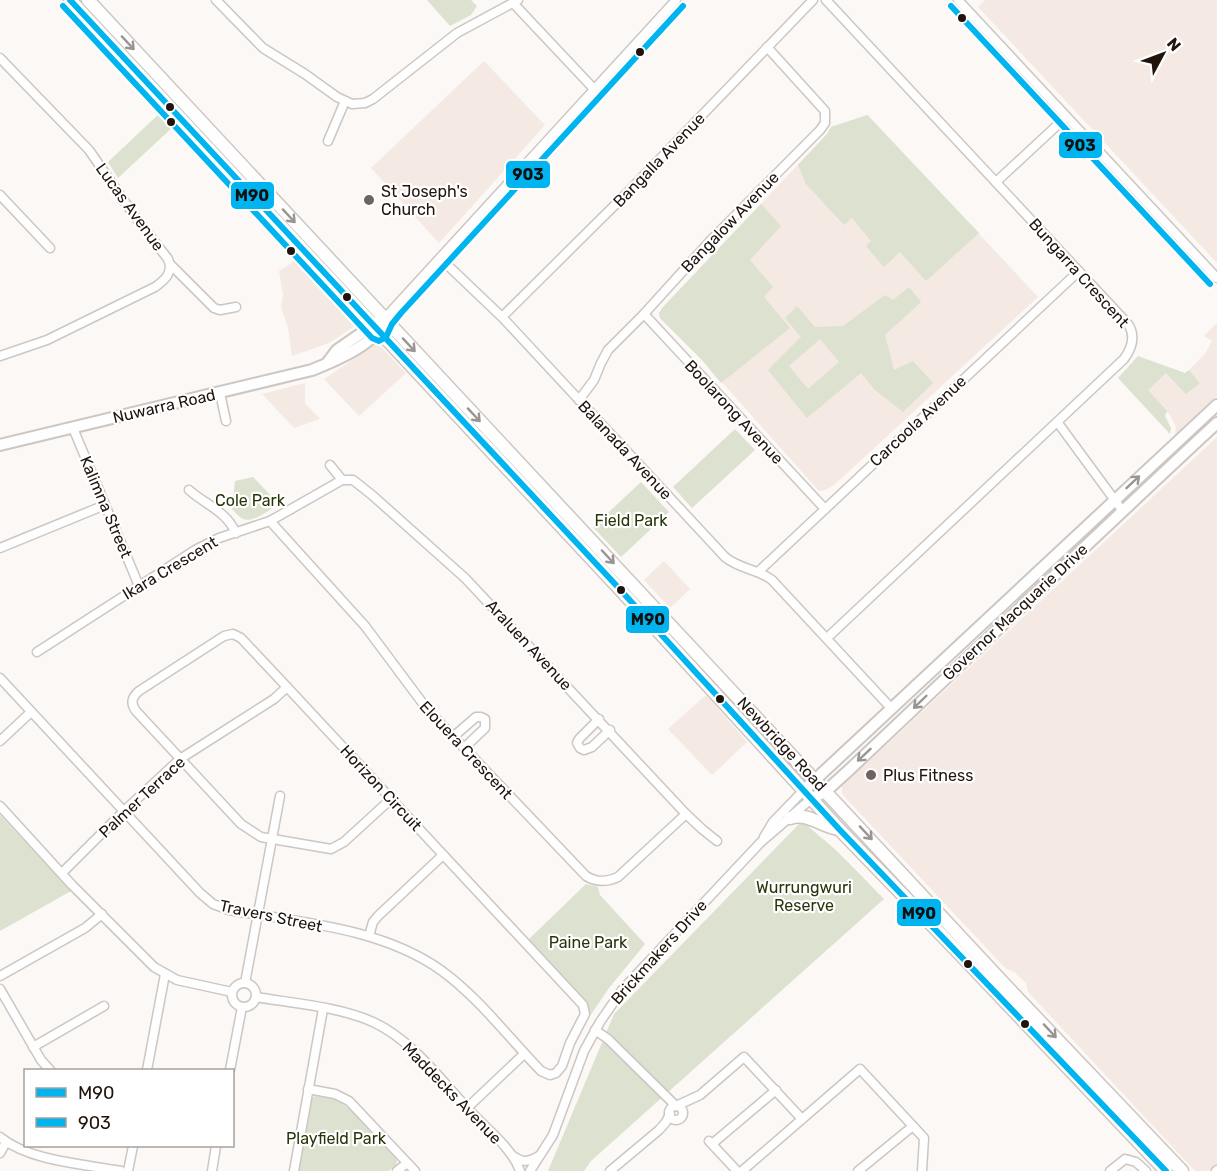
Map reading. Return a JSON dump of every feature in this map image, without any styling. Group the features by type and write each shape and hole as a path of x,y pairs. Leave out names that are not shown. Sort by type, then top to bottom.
{"highway":[{"name":"Newbridge Road","path":"70,0 615,584 807,795 1166,1171"},
{"name":"Newbridge Road","path":"88,0 1182,1171"},
{"path":"790,818 806,816 828,828 839,829"}],"main road":[{"name":"Nuwarra Road","path":"0,445 312,370 327,363 337,350 376,328 384,318"},
{"name":"Governor Macquarie Drive","path":"815,779 1217,405"},
{"name":"Governor Macquarie Drive","path":"807,795 826,791 1217,423"},
{"name":"Brickmakers Drive","path":"807,795 815,779"}],"street":[{"path":"216,0 263,48 352,104 365,103 373,99 458,33 516,2 594,89"},
{"name":"Nuwarra Road","path":"384,318 676,0"},
{"name":"Bangalla Avenue","path":"502,317 627,194 813,0"},
{"name":"Bungarra Crescent","path":"826,0 1128,324 1132,332 1130,350 1124,359 827,638"},
{"path":"958,0 1217,278"},
{"name":"Bangalow Avenue","path":"579,400 594,380 608,350 825,123 825,111 767,47"},
{"name":"Lucas Avenue","path":"0,58 89,150 171,265 168,275 155,287 47,340 0,356"},
{"path":"328,141 345,101"},
{"path":"996,182 1066,117"},
{"path":"1,198 51,248"},
{"name":"Balanada Avenue","path":"440,258 502,317 725,557 737,566 758,572 772,580 891,708"},
{"path":"171,265 214,308 220,310 236,307"},
{"name":"Carcoola Avenue","path":"758,572 1079,271"},
{"name":"Boolarong Avenue","path":"644,314 825,509"},
{"path":"220,393 226,422"},
{"path":"1058,423 1122,510"},
{"name":"Kalimna Street","path":"73,428 139,586"},
{"name":"Araluen Avenue","path":"330,465 342,480 350,479 356,482 456,569 610,730 686,814 717,841"},
{"name":"Ikara Crescent","path":"37,652 195,550 219,538 270,521 342,480"},
{"path":"189,490 201,501 226,516 236,533"},
{"path":"0,549 105,505"},
{"name":"Elouera Crescent","path":"270,521 352,610 413,692 579,871 592,880 611,880 625,872 686,814"},
{"name":"Horizon Circuit","path":"180,759 134,708 132,699 139,691 230,634 236,635 391,798 585,1008 583,1018 562,1065 556,1073 550,1075 543,1073 524,1054"},
{"name":"Travers Street","path":"0,678 206,898 220,908 369,936 403,948 442,971 473,999 524,1054"},
{"name":"Palmer Terrace","path":"62,873 180,759 274,699 287,687"},
{"path":"0,741 31,712"},
{"path":"453,737 476,717 485,719 485,728 464,748"},
{"path":"599,719 579,739 577,743 580,748 584,750 590,748 610,730"},
{"path":"180,759 247,829 261,837 321,848 336,847 391,798"},
{"name":"Brickmakers Drive","path":"530,1171 542,1154 562,1114 584,1051 622,990 761,842 790,818 807,795"},
{"name":"Brickmakers Drive","path":"761,842 773,822 807,795"},
{"path":"245,982 280,796"},
{"path":"0,806 144,958 165,974 190,984 232,992"},
{"path":"369,936 373,922 378,916 443,855"},
{"path":"0,976 102,915"},
{"path":"147,1069 165,974"},
{"path":"242,1007 233,1000 232,992 235,986 245,982"},
{"path":"242,1007 253,1003 256,997 255,989 245,982"},
{"path":"0,989 33,1047 49,1069"},
{"name":"Maddecks Avenue","path":"256,997 366,1019 394,1035 412,1050 509,1153 520,1171"},
{"path":"33,1047 104,1006"},
{"path":"230,1069 242,1007"},
{"path":"294,1171 323,1009"},
{"path":"595,1030 621,1052 674,1111"},
{"path":"467,1108 524,1054"},
{"path":"610,1171 659,1130 674,1111 700,1095 744,1057 802,1119"},
{"path":"742,1171 860,1069 924,1138 922,1171"},
{"path":"308,1089 335,1094 348,1101 415,1171"},
{"path":"737,1171 710,1142 776,1090"},
{"path":"858,1171 913,1126"},
{"path":"0,1153 3,1140 30,1154 121,1171"},
{"path":"128,1171 133,1147"},
{"path":"212,1171 216,1147"},
{"name":"Maddecks Avenue","path":"509,1153 526,1162 542,1154"},
{"path":"1110,1171 1125,1159 1136,1162 1146,1171"},
{"path":"397,1171 407,1163"}],"shaded area":[{"path":"985,0 1217,0 1217,263 978,7"},
{"path":"484,61 545,125 439,243 371,168"},
{"path":"868,115 1038,297 833,486 819,491 702,360 660,318 659,313 827,134 831,127"},
{"path":"298,259 357,321 356,325 329,343 292,356 288,328 281,307 283,295 279,271"},
{"path":"1217,323 1217,396 1175,435 1176,426 1169,414 1147,390 1166,373 1191,389 1200,383 1189,370 1205,354 1212,341 1204,336"},
{"path":"375,345 379,345 406,373 359,416 324,379"},
{"path":"305,383 305,403 320,419 294,428 262,394"},
{"path":"1217,437 1217,1171 1195,1171 1028,992 1026,983 1014,972 1006,969 842,794 842,786"},
{"path":"664,561 690,589 670,608 644,580"},
{"path":"706,695 747,742 712,775 668,729"}],"green space":[{"path":"427,0 471,0 477,6 471,15 450,26"},
{"path":"161,112 174,126 118,178 108,162"},
{"path":"867,115 979,233 926,281 900,252 884,267 866,246 871,241 852,218 844,225 806,184 798,165 831,127"},
{"path":"761,204 781,226 750,260 773,287 764,297 790,328 721,383 702,360 660,318 659,313"},
{"path":"909,287 921,302 885,335 894,370 913,361 933,383 903,412 875,390 861,373 807,418 768,370 801,337 785,318 797,306 815,327 843,326 885,295 893,300","holes":["820,339 839,362 808,389 789,366"]},
{"path":"1138,356 1185,373 1189,370 1200,383 1186,394 1166,373 1148,390 1167,411 1165,416 1171,428 1170,434 1118,378"},
{"path":"735,429 755,450 692,508 673,487"},
{"name":"Cole Park","path":"253,477 279,504 247,520 232,509 235,481"},
{"name":"Field Park","path":"641,482 669,512 621,557 593,527"},
{"path":"0,815 71,891 0,931"},
{"name":"Wurrungwuri Reserve","path":"802,821 837,851 884,899 591,1161 584,1171 548,1171 614,1014"},
{"name":"Paine Park","path":"586,884 598,887 600,895 645,944 609,988 590,1016 585,1001 528,940"},
{"name":"Playfield Park","path":"318,1094 341,1103 361,1118 395,1155 396,1166 388,1171 298,1171 311,1099"}],"transit line":[{"name":"M90","path":"70,0 615,584 839,829 1166,1171"},
{"name":"903","path":"63,6 372,338 379,341 386,337 392,324 401,313 683,6"},
{"name":"903","path":"951,6 1210,284"}],"place":[{"name":"St Joseph's Church","path":"369,200"},
{"name":"Plus Fitness","path":"871,775"}]}
